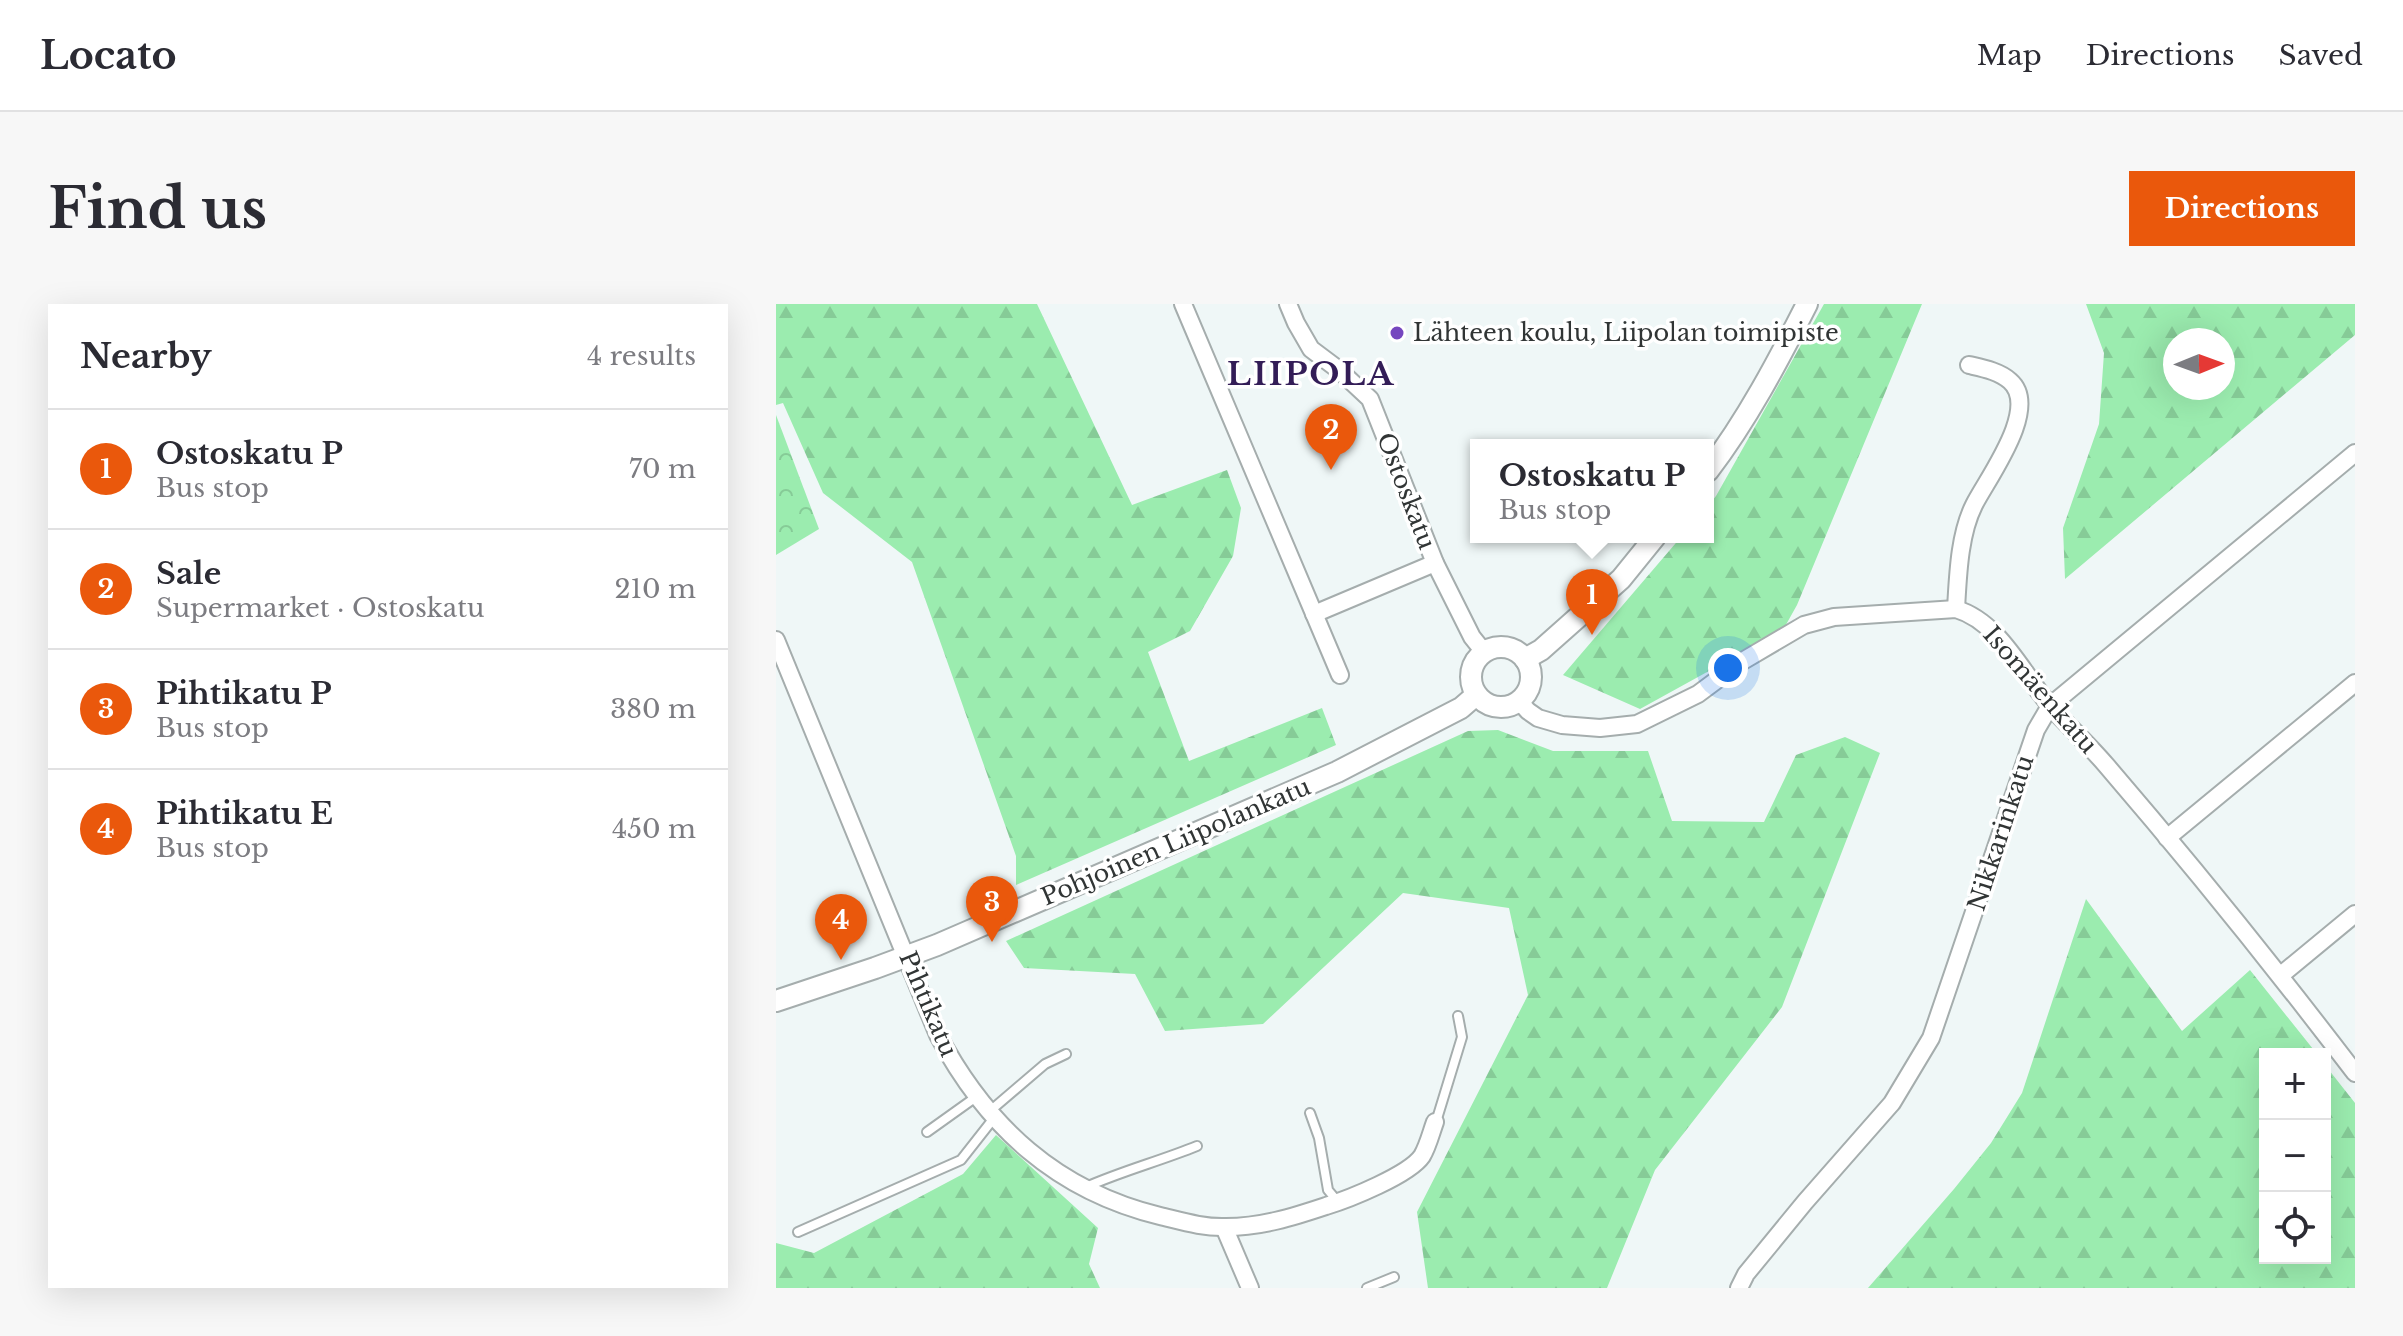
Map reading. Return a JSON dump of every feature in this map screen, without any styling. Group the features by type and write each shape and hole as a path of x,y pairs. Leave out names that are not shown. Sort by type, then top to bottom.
{"street":[{"path":"1183,304 1340,675"},
{"name":"Ostoskatu","path":"1288,304 1311,349 1370,399 1435,563 1472,637 1484,652"},
{"path":"1714,463 1788,342 1807,304"},
{"path":"1519,701 1538,718 1562,725 1600,728 1637,724 1698,694 1741,662 1804,625 1834,617 1956,609 1963,543 1973,506 2003,457 2019,407 2017,390 2009,380 1987,369 1969,365"},
{"name":"Nikkarinkatu","path":"1739,1288 1746,1274 1805,1202 1892,1103 1931,1038 2036,730 2050,706 2355,453"},
{"path":"1525,659 1541,650 1621,579 1650,543"},
{"path":"1314,614 1435,563"},
{"name":"Isomäenkatu","path":"1956,609 1968,613 1998,639 2050,706 2104,763 2281,975 2355,1073"},
{"name":"Pihtikatu","path":"776,640 938,1035 956,1069 976,1097 1028,1152 1109,1201 1189,1223 1224,1227 1279,1221 1339,1202 1400,1175 1421,1158 1435,1122"},
{"path":"1494,647 1504,647 1517,651 1525,659 1531,672 1528,690 1519,701 1499,707 1489,705 1476,695 1471,672 1476,659 1484,652 1494,647"},
{"path":"2167,838 2355,683"},
{"name":"Pohjoinen Liipolankatu","path":"776,1001 907,957 1337,772 1461,708 1476,695"},
{"path":"2281,975 2355,914"},
{"path":"1224,1227 1244,1286"}],"lane":[{"path":"1435,1122 1462,1037 1458,1016"},
{"path":"798,1232 961,1160 992,1115 1045,1064 1066,1054"},
{"path":"927,1132 976,1097"},
{"path":"1310,1113 1319,1138 1328,1190 1339,1202"},
{"path":"1083,1188 1197,1146"},
{"path":"1367,1288 1394,1277"}],"green space":[{"path":"776,304 1037,304 1132,505 1227,470 1241,508 1233,556 1190,631 1148,652 1189,761 1322,708 1336,745 1016,885 1016,856 912,562 823,493 783,403 776,405"},
{"path":"1824,304 1922,304 1797,605 1783,630 1640,709 1563,675 1676,543 1714,543 1716,496"},
{"path":"2086,304 2355,304 2355,335 2065,579 2063,528 2099,424 2104,353"},
{"path":"776,415 819,529 776,555"},
{"path":"1498,730 1553,751 1648,751 1672,821 1764,822 1796,755 1845,737 1880,753 1782,1007 1655,1170 1607,1288 1428,1288 1417,1212 1528,995 1509,908 1403,893 1263,1024 1165,1031 1135,974 1024,968 1006,941 1468,731"},
{"path":"2086,899 2182,1031 2250,970 2312,1048 2259,1048 2259,1264 2331,1264 2331,1073 2355,1103 2355,1288 1868,1288 1991,1143 2022,1093"},
{"path":"996,1135 1098,1228 1089,1264 1100,1288 776,1288 776,1243 814,1253 963,1174"}],"place":[{"name":"Lähteen koulu, Liipolan toimipiste","path":"1397,333"},
{"name":"Sale","path":"1331,470"},
{"name":"Ostoskatu P","path":"1592,635"},
{"name":"Pihtikatu P","path":"992,942"},
{"name":"Pihtikatu E","path":"841,960"}],"district":[{"name":"LIIPOLA","path":"1311,374"}]}
